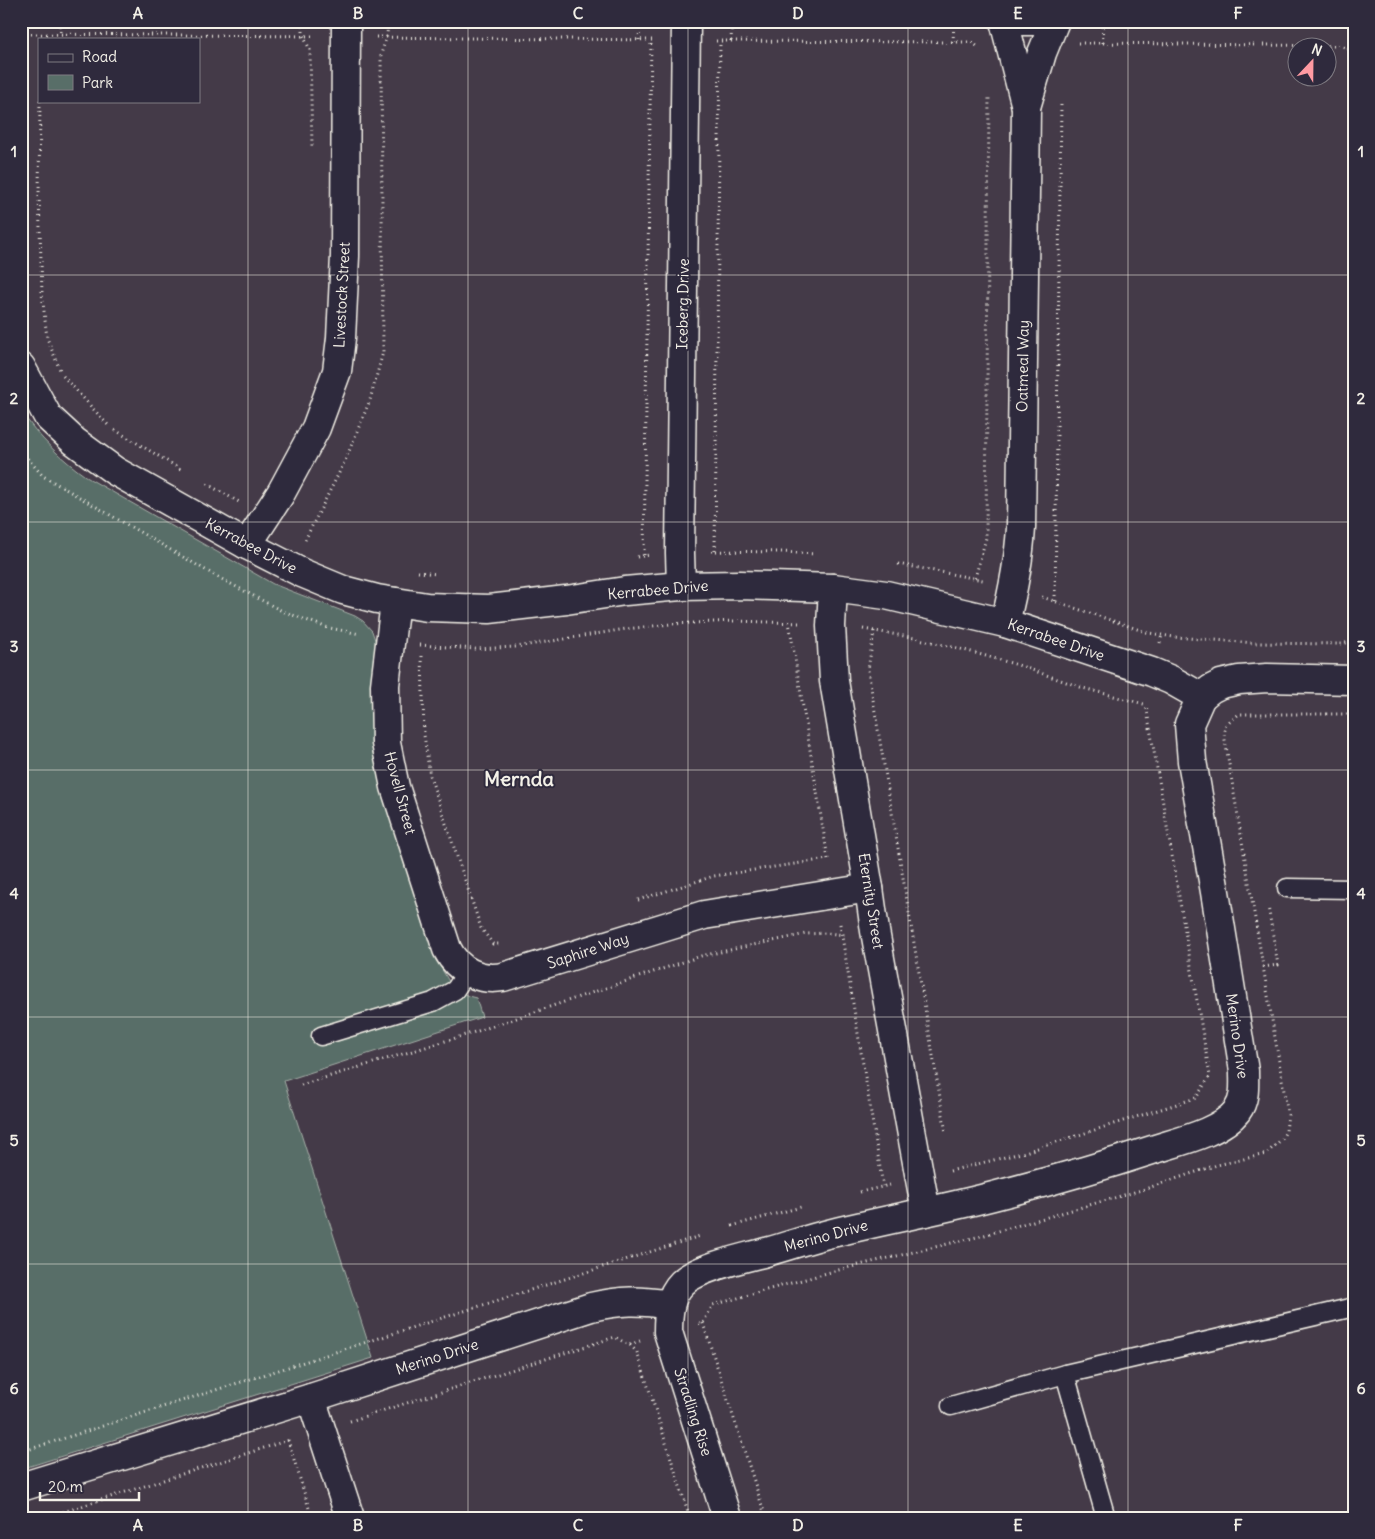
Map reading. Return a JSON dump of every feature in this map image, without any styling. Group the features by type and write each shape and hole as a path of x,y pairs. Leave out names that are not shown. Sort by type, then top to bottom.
{"street":[{"name":"Oatmeal Way","path":"1004,21 1026,107 1021,528 1014,589 1005,623"},
{"path":"1022,21 1038,21"},
{"name":"Oatmeal Way","path":"1026,107 1042,52 1055,21"},
{"name":"Livestock Street","path":"248,545 281,493 316,428 337,371 346,256 346,29"},
{"name":"Iceberg Drive","path":"681,586 686,32"},
{"name":"Kerrabee Drive","path":"21,367 48,417 74,441 115,471 248,545 302,573 343,590 426,607 489,610 625,591 681,586 740,585 833,588 886,595 1005,623 1152,672 1171,680 1201,697"},
{"name":"Eternity Street","path":"833,588 831,626 834,681 875,931 926,1212"},
{"name":"Hovell Street","path":"395,602 386,685 386,743 395,787 447,949 452,958 467,972"},
{"path":"1201,697 1221,684 1240,680 1267,678 1354,680"},
{"name":"Merino Drive","path":"21,1487 311,1398 591,1307 615,1301 644,1301 670,1305 674,1294 682,1283 712,1268 832,1233 1001,1194 1064,1177 1201,1134 1225,1122 1237,1112 1242,1103 1244,1071 1216,892 1191,753 1189,724 1201,697"},
{"name":"Saphire Way","path":"467,972 491,979 503,977 704,915 869,888"},
{"name":"Stradling Rise","path":"670,1305 668,1332 727,1518"},
{"path":"311,1398 350,1518"}],"lane":[{"path":"1287,888 1354,889"},
{"path":"321,1036 433,1002 455,990 467,972"},
{"path":"951,1406 1066,1374 1354,1307"},
{"path":"1066,1374 1106,1518"}],"path":[{"path":"60,21 60,33"},
{"path":"304,21 303,35 310,50 312,148"},
{"path":"639,40 640,21"},
{"path":"731,41 732,21"},
{"path":"21,34 41,36 60,33 303,35 346,29 387,36 651,40 686,32 720,42 953,42"},
{"path":"644,555 651,40"},
{"path":"715,551 720,42"},
{"path":"1103,43 1342,46 1354,51"},
{"path":"976,578 986,538 989,94"},
{"path":"1055,601 1061,97"},
{"path":"40,102 39,196 42,293 47,338 62,375 109,426 182,470"},
{"path":"199,480 240,502 245,495"},
{"path":"789,622 883,1186"},
{"path":"874,631 868,670 947,1141"},
{"path":"422,656 424,735 430,776 482,928 493,944 506,944"},
{"path":"855,1193 1025,1152 1196,1098 1210,1076 1146,705"},
{"path":"629,1345 703,1323 713,1306 834,1272 999,1232 1145,1189 1217,1165 1266,1154 1282,1139 1288,1124 1224,734 1226,725 1239,714 1354,714"},
{"path":"638,900 714,876 828,859"},
{"path":"1263,967 1278,965 1265,887 1287,888"},
{"path":"301,1085 475,1032 701,956 806,934 826,933 842,936 911,925"},
{"path":"727,1228 808,1205"},
{"path":"21,1452 701,1236"},
{"path":"703,1323 766,1518"},
{"path":"44,1518 615,1337 637,1352 690,1518"},
{"path":"288,1440 312,1518"}],"green space":[{"path":"21,411 51,447 88,478 273,584 355,616 363,621 372,631 376,652 372,689 373,740 383,792 436,959 451,985 468,996 476,998 482,1017 284,1081 373,1358 21,1469"}],"district":[{"name":"Mernda","path":"519,779"}]}
